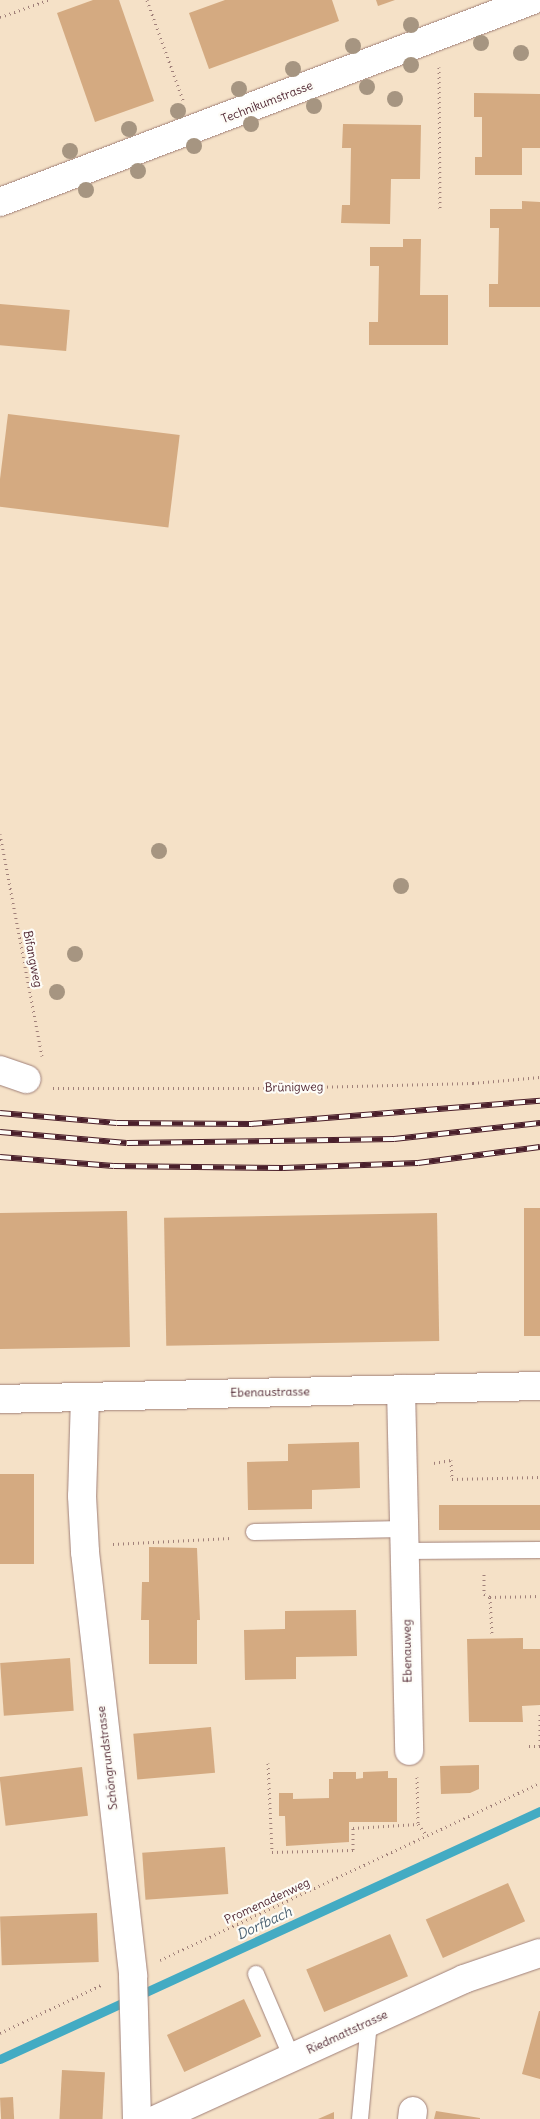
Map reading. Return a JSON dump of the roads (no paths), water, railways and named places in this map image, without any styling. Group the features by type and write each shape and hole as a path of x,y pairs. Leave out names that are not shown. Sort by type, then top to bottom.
{"street":[{"name":"Technikumstrasse","path":"0,202 194,130 532,0"},
{"path":"0,1070 39,1075"},
{"name":"Ebenaustrasse","path":"0,1399 540,1386"},
{"name":"Ebenauweg","path":"401,1389 409,1752"},
{"name":"Schöngrundstrasse","path":"85,1396 82,1496 86,1571 136,2016 138,2119"},
{"name":"Riedmattstrasse","path":"157,2119 464,1979 540,1953"}],"lane":[{"path":"254,1532 405,1540 483,1550 540,1550"},
{"path":"256,1974 292,2058"},
{"path":"360,2119 369,2022"}],"waterway":[{"name":"Dorfbach","path":"0,2059 540,1811"}],"railway":[{"path":"0,1113 117,1123 251,1124 540,1101"},
{"path":"0,1132 127,1143 394,1139 540,1123"},
{"path":"0,1157 114,1166 283,1168 418,1163 540,1147"}]}
